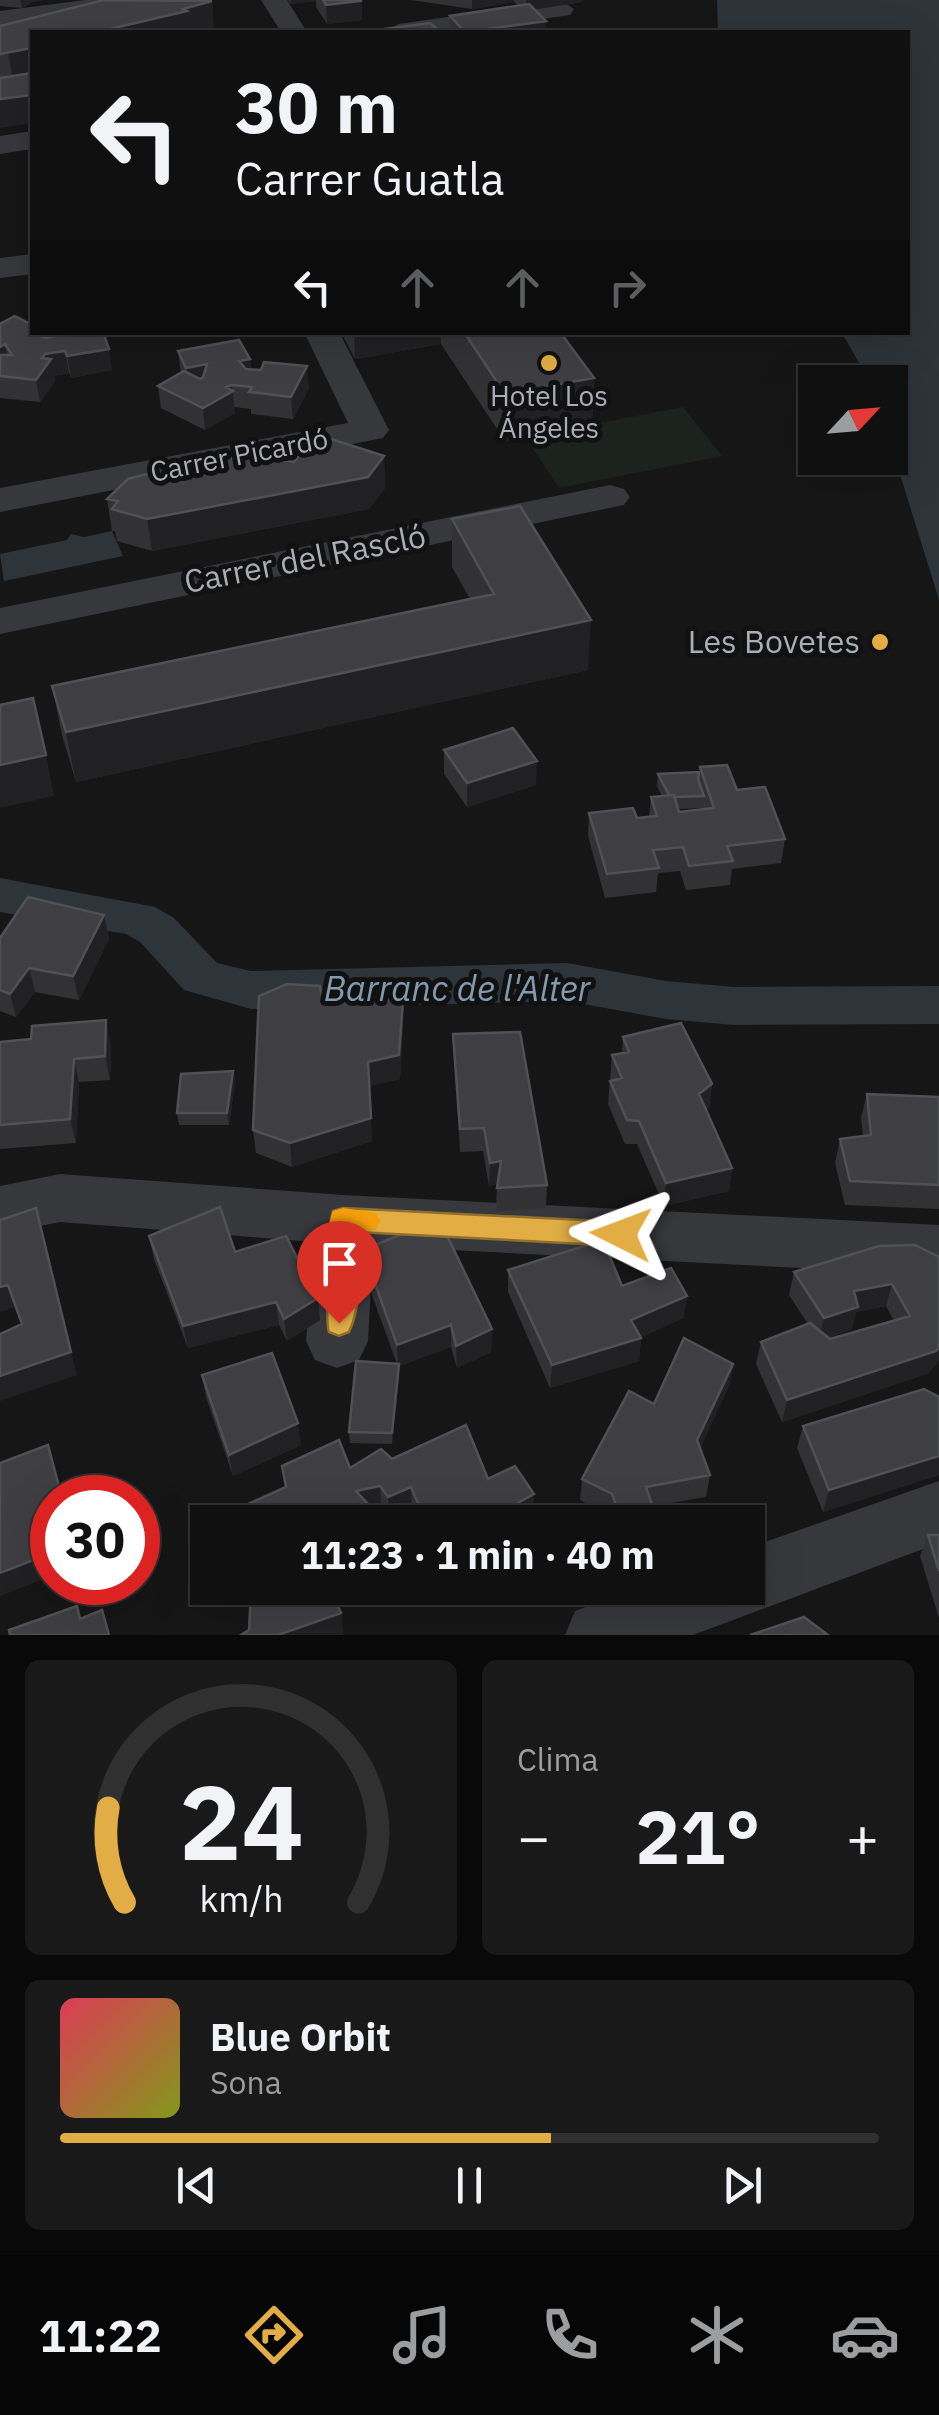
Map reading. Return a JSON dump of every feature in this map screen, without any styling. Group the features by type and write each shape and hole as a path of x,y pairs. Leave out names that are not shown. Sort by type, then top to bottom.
{"street":[{"path":"0,19 145,0"},
{"path":"274,0 293,30"},
{"path":"412,30 562,9"},
{"path":"0,145 30,140"},
{"path":"0,268 30,264"},
{"name":"Carrer Picardó","path":"0,500 370,430 322,335"},
{"name":"Carrer del Rascló","path":"0,621 610,497"},
{"path":"0,1210 60,1198 343,1220 939,1250"},
{"path":"337,1342 345,1268 343,1220"},
{"path":"765,1575 939,1512"},
{"path":"599,1635 683,1605"}],"shaded area":[{"path":"717,0 939,0 939,600 900,475 908,475 908,365 860,365 843,335 910,335 910,30 718,30"},
{"path":"683,407 722,456 559,488 525,437"},
{"path":"112,531 123,556 4,581 0,554 67,540 71,534 84,537"}],"building":[{"path":"104,0 212,1 183,9 187,11 106,30 30,30 30,48 0,54 0,26"},
{"path":"323,0 361,0 361,1 326,5"},
{"path":"529,4 546,21 463,30 450,16"},
{"path":"430,23 436,28 425,30 377,30"},
{"path":"30,73 30,95 0,99 0,78"},
{"path":"15,316 30,324 30,335 104,335 109,349 67,356 65,351 45,354 42,358 51,359 36,380 0,376 0,355 12,355 5,344 0,347 0,324"},
{"path":"466,335 562,335 594,378 505,394"},
{"path":"239,340 250,359 239,361 246,369 261,370 264,362 307,366 291,397 249,392 252,387 232,385 226,387 233,391 203,408 158,386 184,371 203,377 207,364 186,368 178,351"},
{"path":"331,439 384,456 368,477 147,519 112,509 118,501 107,499 128,479 151,473 183,481 200,464 255,454 294,462 306,445"},
{"path":"520,506 591,620 66,732 52,686 494,594 452,519"},
{"path":"33,698 46,755 0,765 0,705"},
{"path":"513,728 537,761 467,783 444,750"},
{"path":"727,765 737,790 765,787 785,839 727,846 733,861 689,866 683,847 653,850 659,868 607,874 589,813 633,808 637,818 657,816 651,797 674,795 679,812 714,808 700,767"},
{"path":"699,772 704,796 669,795 658,774"},
{"path":"28,897 104,915 73,976 29,968 10,994 0,990 0,938"},
{"path":"287,984 320,986 323,1002 403,1000 399,1055 368,1062 371,1118 290,1143 253,1130 259,996"},
{"path":"106,1020 105,1056 74,1059 70,1119 0,1125 0,1042 31,1039 32,1026"},
{"path":"681,1023 712,1084 699,1094 732,1168 666,1183 639,1121 627,1120 610,1081 622,1078 612,1055 629,1052 623,1037"},
{"path":"520,1032 547,1185 497,1188 501,1161 490,1163 484,1128 460,1129 453,1034"},
{"path":"233,1071 227,1113 177,1113 181,1074"},
{"path":"867,1094 939,1097 939,1185 850,1181 840,1139 871,1135"},
{"path":"220,1207 235,1252 286,1236 318,1298 284,1319 276,1302 183,1326 149,1236"},
{"path":"36,1208 71,1352 0,1376 0,1334 22,1324 8,1285 0,1287 0,1220"},
{"path":"439,1219 492,1329 456,1346 451,1325 397,1345 363,1250"},
{"path":"603,1240 622,1286 671,1268 687,1296 631,1320 641,1338 552,1365 508,1270"},
{"path":"915,1245 939,1257 939,1348 787,1400 761,1342 810,1323 830,1339 910,1316 892,1284 854,1291 858,1307 824,1318 794,1272 879,1246"},
{"path":"684,1338 733,1364 697,1440 710,1475 646,1487 652,1505 616,1505 612,1494 582,1479 629,1391 654,1404"},
{"path":"272,1353 298,1423 229,1455 202,1375"},
{"path":"356,1361 399,1364 392,1433 349,1432"},
{"path":"924,1389 939,1397 939,1456 829,1490 803,1426"},
{"path":"466,1425 488,1479 515,1466 534,1494 514,1505 419,1505 411,1487 388,1497 380,1486 356,1491 369,1505 246,1505 286,1487 282,1466 339,1440 350,1468 381,1449 392,1459"},
{"path":"48,1445 56,1475 30,1475 30,1561 0,1573 0,1463"},
{"path":"928,1535 939,1535 939,1571"},
{"path":"250,1605 337,1605 341,1613 278,1635 241,1635 249,1630"},
{"path":"77,1606 80,1619 102,1610 109,1635 10,1635 9,1630"},
{"path":"804,1617 828,1635 750,1635"}],"waterway":[{"name":"Barranc de l'Alter","path":"0,895 138,919 157,930 201,977 251,990 567,982 700,1004 939,1005"}],"slow traffic":[{"path":"344,1273 343,1220 366,1221"}],"place":[{"name":"Hotel Los Ángeles","path":"549,363"},
{"name":"Les Bovetes","path":"880,642"}],"route":[{"path":"339,1323 345,1268 343,1220 621,1234"}]}
